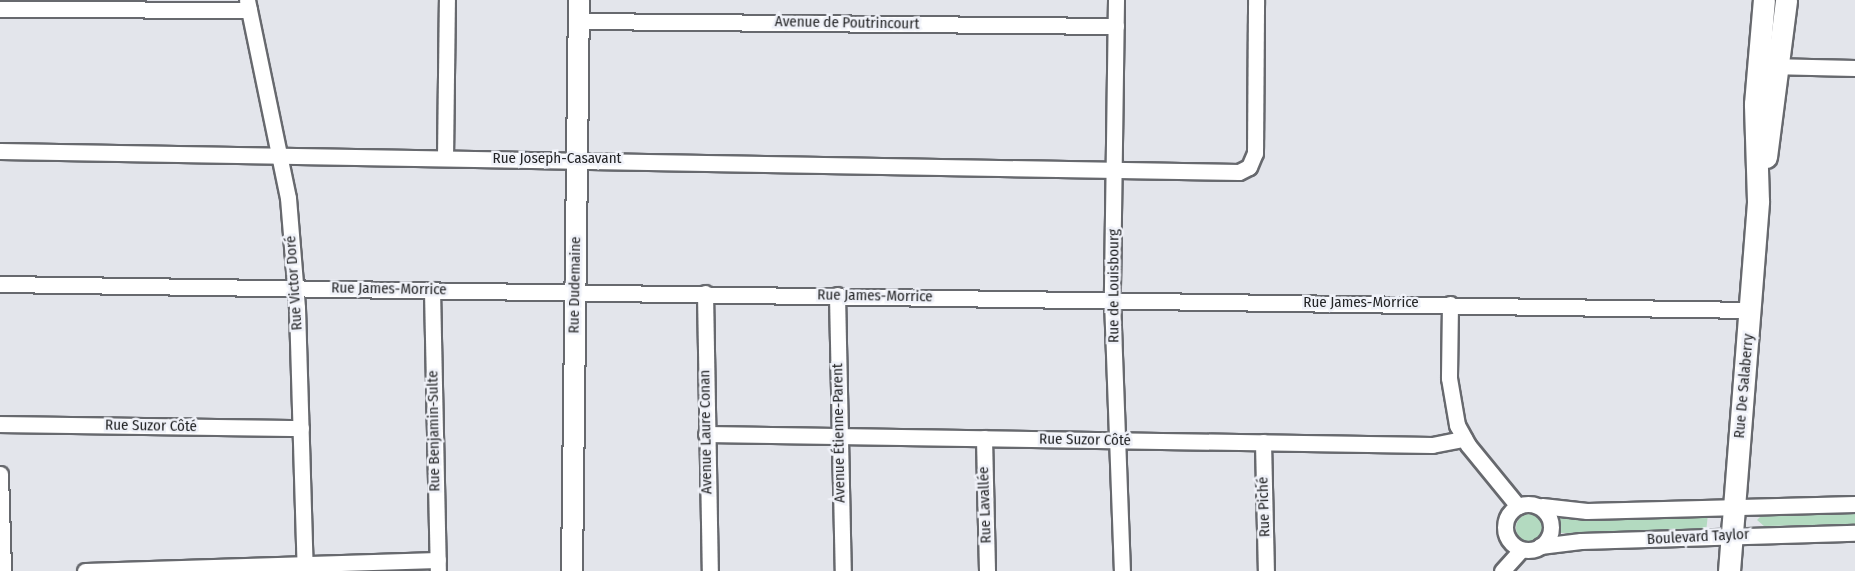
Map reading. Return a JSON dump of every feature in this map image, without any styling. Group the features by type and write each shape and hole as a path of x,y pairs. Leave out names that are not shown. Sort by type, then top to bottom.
{"main road":[{"name":"Rue De Salaberry","path":"1729,571 1768,66 1764,0"},
{"name":"Rue De Salaberry","path":"1768,66 1786,0"}],"street":[{"path":"445,158 447,0"},
{"name":"Rue Dudemaine","path":"572,571 579,0"},
{"name":"Rue de Louisbourg","path":"1116,0 1113,300 1122,571"},
{"name":"Rue Joseph-Casavant","path":"0,152 577,158 1235,172 1251,164 1256,0"},
{"path":"0,9 248,5"},
{"name":"Rue Victor Doré","path":"248,5 281,156 294,288 305,568"},
{"name":"Avenue de Poutrincourt","path":"579,21 1116,26"},
{"path":"1768,66 1855,69"},
{"name":"Rue James-Morrice","path":"0,284 1750,310"},
{"name":"Rue Benjamin-Sulte","path":"432,290 438,566"},
{"name":"Avenue Laure Conan","path":"705,293 710,571"},
{"name":"Avenue Étienne-Parent","path":"837,295 838,435 843,571"},
{"path":"1450,304 1450,387 1464,439 1518,506"},
{"name":"Rue Suzor Côté","path":"0,424 301,428"},
{"name":"Rue Suzor Côté","path":"706,434 1432,445 1464,439"},
{"name":"Rue Lavallée","path":"984,438 987,571"},
{"name":"Rue Piché","path":"1263,442 1266,571"},
{"path":"0,474 3,571"},
{"path":"1502,571 1521,550 1540,546 1550,530 1542,506 1530,502 1518,506 1509,517 1507,529 1512,543 1521,550"},
{"name":"Boulevard Taylor","path":"1542,506 1587,510 1855,504"},
{"name":"Boulevard Taylor","path":"1540,546 1581,541 1855,533"},
{"path":"84,571 438,566"}],"green space":[{"path":"1855,512 1855,524 1764,526 1757,520 1762,515"},
{"path":"1530,514 1540,518 1544,528 1540,538 1530,542 1520,538 1516,528 1520,518"},
{"path":"1708,514 1706,532 1555,533 1557,518 1693,518"}]}
